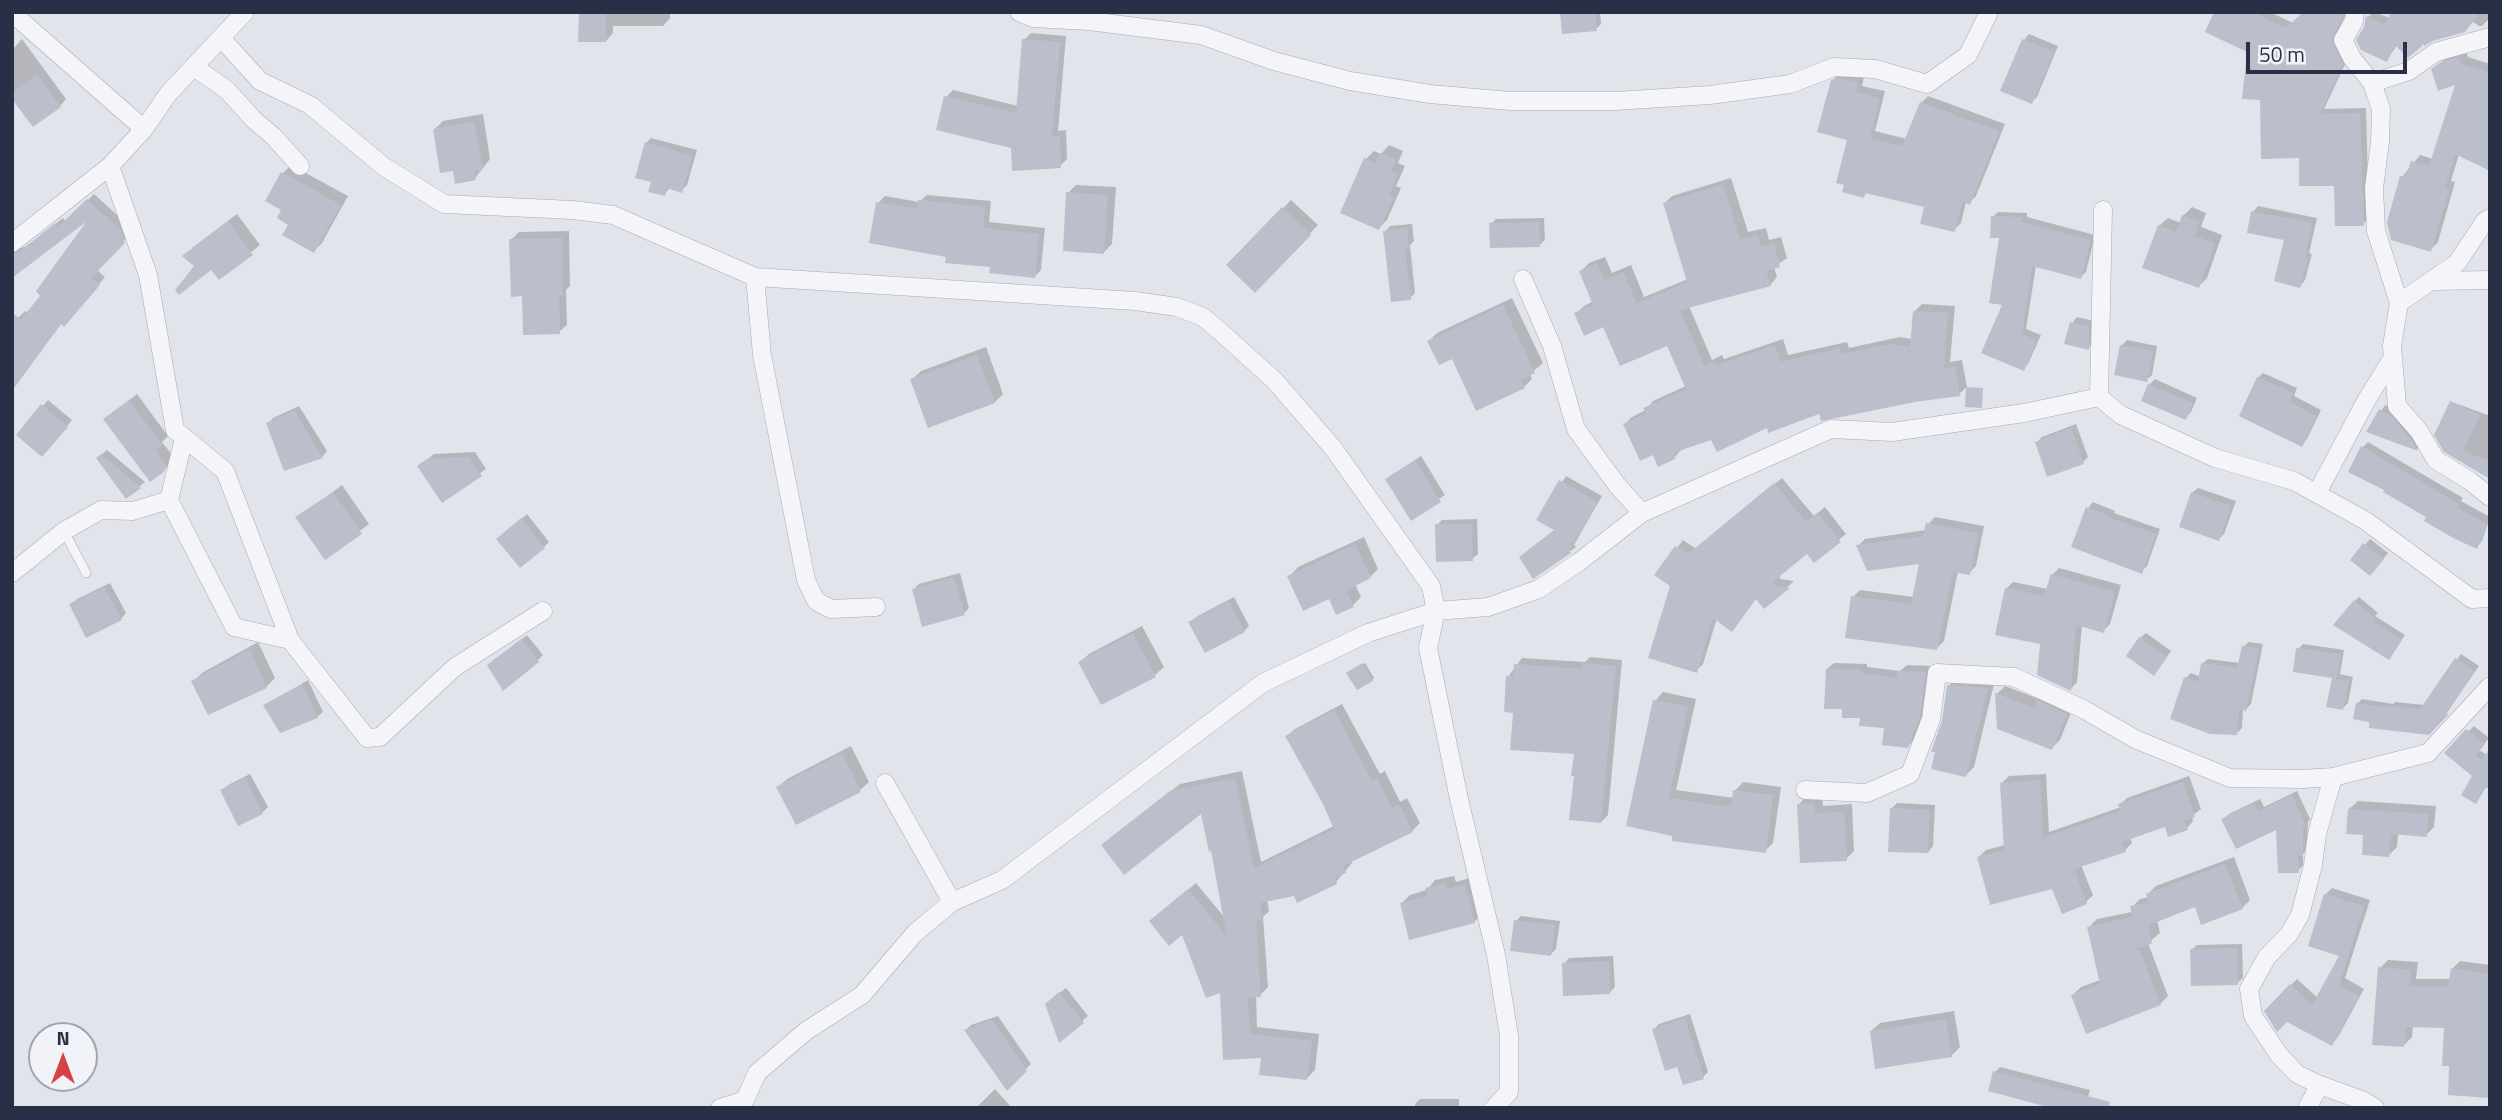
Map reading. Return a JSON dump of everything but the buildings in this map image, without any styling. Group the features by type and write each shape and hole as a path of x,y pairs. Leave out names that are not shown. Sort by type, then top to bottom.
{"street":[{"path":"12,243 110,166 144,129 168,94 245,12"},
{"path":"1019,12 1033,18 1089,21 1201,35 1274,61 1350,81 1430,94 1510,101 1615,101 1710,95 1790,84 1834,67 1875,69 1927,83 1968,55 1989,12"},
{"path":"2355,12 2354,21 2343,40 2352,58 2372,83 2381,108 2381,142 2374,188 2376,231 2399,303 2392,346 2397,406 2419,431 2435,460 2470,481 2490,498"},
{"path":"12,13 144,129"},
{"path":"2372,83 2409,71 2436,52 2490,37"},
{"path":"222,38 260,81 310,105 383,166 444,204 573,210 614,215 755,277 1135,301 1177,307 1203,317 1275,381 1333,448 1431,586 1436,611 1428,648 1459,799 1496,955 1509,1037 1509,1092 1494,1108"},
{"path":"194,67 227,90 300,166"},
{"path":"110,166 148,275 175,430 225,471 290,640 367,738 380,737 455,667 543,611"},
{"path":"2099,397 2103,210"},
{"path":"2399,303 2457,264 2485,221 2490,218"},
{"path":"755,277 762,355 806,580 816,601 831,609 876,607"},
{"path":"1523,279 1552,346 1576,429 1616,485 1642,513"},
{"path":"2433,281 2490,281"},
{"path":"2316,493 2393,357"},
{"path":"2099,397 2121,415 2215,458 2294,481 2366,521 2472,599 2490,598"},
{"path":"720,1108 745,1100 757,1073 806,1031 862,995 915,933 952,902 1002,880 1263,683 1368,633 1436,611 1488,607 1539,589 1642,513 1831,429 1892,432 2024,413 2099,397"},
{"path":"184,438 169,500 234,626 290,640"},
{"path":"12,573 64,531 102,510 133,511 169,500"},
{"path":"1805,790 1867,793 1910,774 1931,719 1937,673 2014,677 2085,710 2135,739 2230,778 2302,779 2333,776 2428,753 2490,686"},
{"path":"2333,776 2317,834 2313,865 2300,915 2289,934 2267,957 2249,989 2253,1016 2265,1038 2297,1074 2375,1108"},
{"path":"885,783 952,902"},
{"path":"2307,1108 2320,1085"}],"lane":[{"path":"64,531 86,573"}]}
